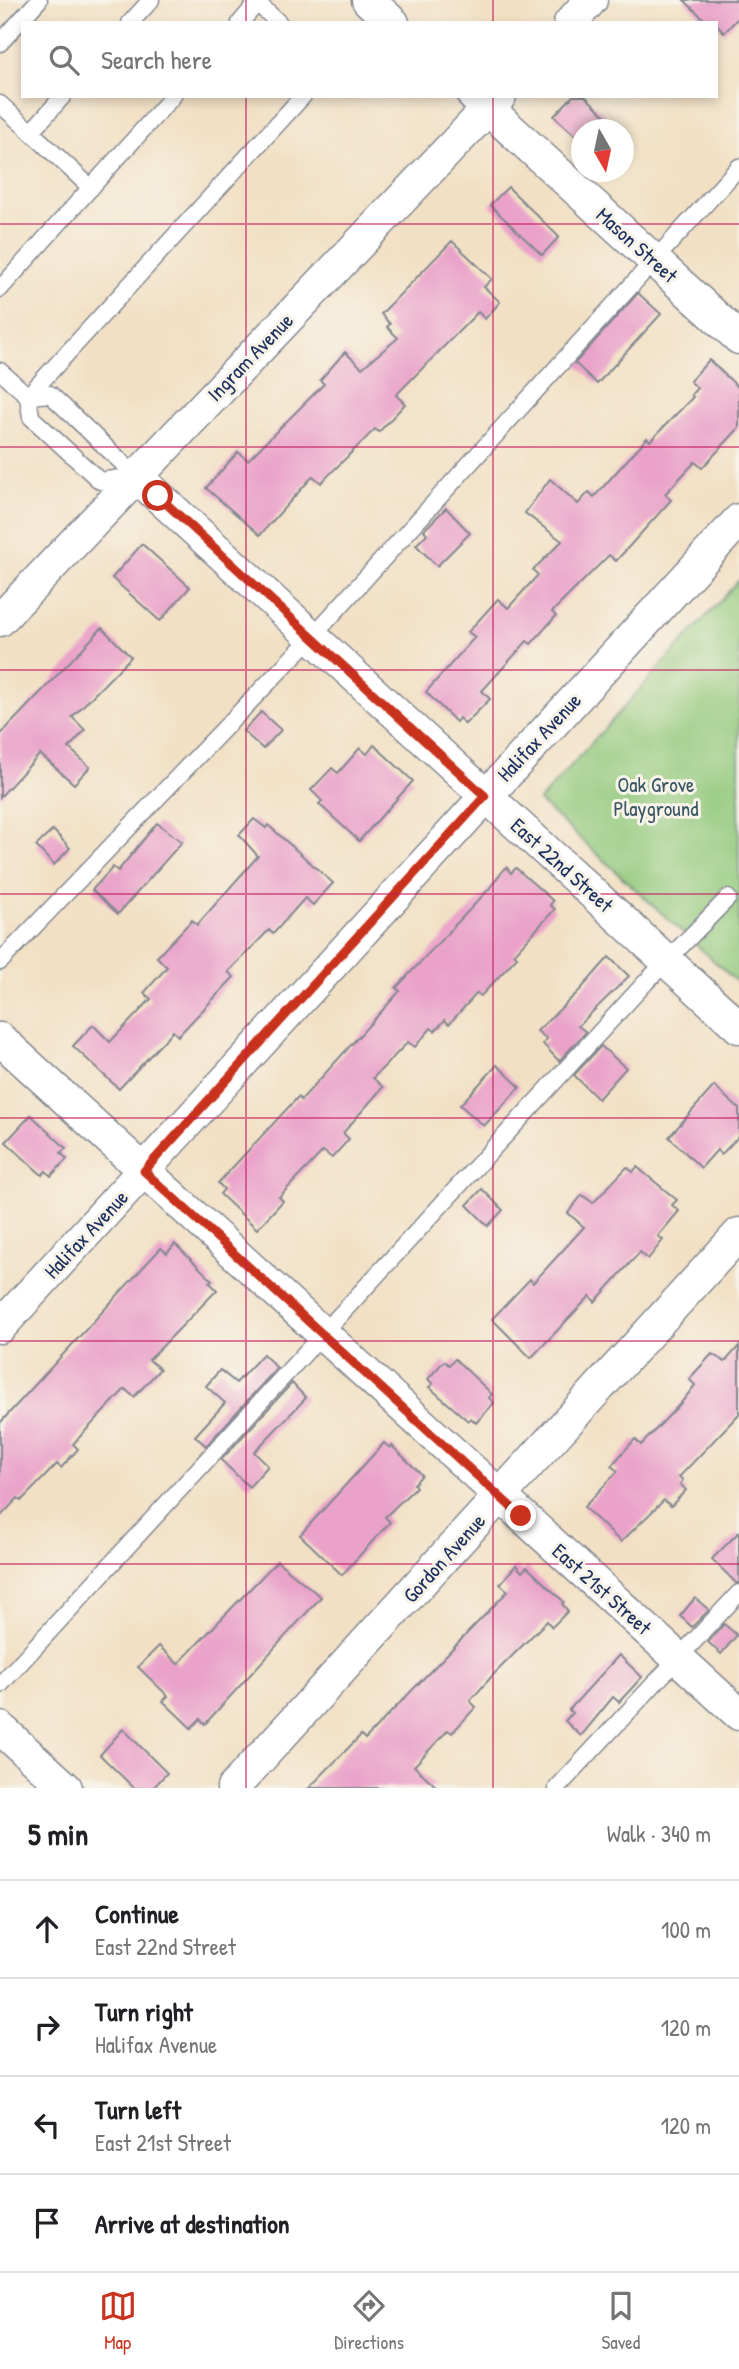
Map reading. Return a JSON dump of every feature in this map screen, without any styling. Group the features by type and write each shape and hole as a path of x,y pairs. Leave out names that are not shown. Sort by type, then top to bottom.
{"street":[{"path":"368,0 391,21"},
{"path":"572,21 591,0"},
{"name":"Mason Street","path":"487,101 739,338"},
{"name":"Ingram Avenue","path":"0,620 487,101"},
{"name":"East 22nd Street","path":"136,476 739,1027"},
{"name":"Halifax Avenue","path":"0,1328 739,520"},
{"name":"East 21st Street","path":"0,1039 739,1714"},
{"name":"Gordon Avenue","path":"233,1788 739,1234"},
{"path":"0,1727 66,1788"}],"lane":[{"path":"0,43 39,0"},
{"path":"132,21 151,0"},
{"path":"241,21 255,2 277,21"},
{"path":"31,132 62,98"},
{"path":"0,289 171,98"},
{"path":"28,396 301,98"},
{"path":"0,104 90,188"},
{"path":"0,962 312,637 739,167"},
{"path":"0,370 28,396 31,417 100,481 136,476"},
{"path":"28,396 50,394 136,476"},
{"path":"0,1685 666,960 728,898"},
{"path":"557,1788 739,1593"}],"green space":[{"name":"Oak Grove Playground","path":"739,580 739,984 539,801"}],"building":[{"path":"684,0 739,0 739,17 724,33 718,21 706,21"},
{"path":"571,98 587,98 609,119 571,119 571,132 554,116"},
{"path":"508,187 559,237 542,255 490,205"},
{"path":"452,241 492,279 484,287 500,302 485,319 478,312 396,395 405,404 379,432 375,429 321,483 313,476 260,535 206,488 238,452 248,460 324,384 320,380 345,352 362,368 398,338 387,327 390,324 381,314"},
{"path":"638,293 661,314 597,384 575,363"},
{"path":"709,360 739,388 739,428 702,468 695,462 665,494 671,500 616,561 609,555 552,612 556,616 531,644 527,641 482,691 490,699 465,724 459,718 456,722 426,692 475,637 468,632 498,599 508,608 538,575 533,570 562,541 525,513 550,479 578,504 589,492 594,497 647,438 650,441 693,397 691,395 697,388 690,381"},
{"path":"446,508 470,533 437,566 416,545 427,534 424,530"},
{"path":"142,544 190,587 160,621 112,578"},
{"path":"102,628 131,657 72,717 85,730 69,748 90,767 74,784 40,754 0,797 0,735"},
{"path":"261,712 281,730 263,749 243,731"},
{"path":"374,745 413,781 359,841 319,804 322,801 311,790 332,768 338,773 360,748 367,754"},
{"path":"254,819 266,828 268,825 333,883 313,905 305,898 273,934 269,930 228,972 234,977 178,1036 173,1031 119,1089 73,1046 93,1025 110,1042 151,999 144,993 167,967 157,957 192,920 197,925 258,856 239,835"},
{"path":"157,823 182,842 118,914 92,890 113,867 118,871"},
{"path":"53,830 70,848 54,865 36,846"},
{"path":"506,867 511,873 516,868 553,901 550,905 555,909 514,954 517,957 481,996 477,993 449,1024 445,1020 435,1031 431,1028 415,1047 408,1042 373,1078 383,1087 343,1133 349,1139 332,1158 323,1151 279,1197 283,1201 257,1229 220,1194 224,1189 218,1183 298,1097 301,1100 400,991 396,988 488,890"},
{"path":"609,957 629,976 578,1026 586,1032 559,1061 543,1044 547,1039 537,1031 580,990"},
{"path":"601,1046 626,1068 598,1099 574,1075"},
{"path":"497,1065 520,1087 484,1126 460,1105"},
{"path":"714,1086 739,1109 739,1136 721,1155 717,1150 701,1168 669,1137"},
{"path":"31,1115 66,1148 61,1153 67,1159 51,1176 46,1171 42,1175 6,1142"},
{"path":"627,1167 633,1172 637,1167 677,1200 672,1205 679,1211 658,1236 663,1240 648,1259 640,1252 595,1302 590,1296 531,1358 492,1319 530,1279 533,1283 584,1227 568,1213 582,1195 593,1203"},
{"path":"482,1189 503,1210 488,1226 467,1205"},
{"path":"175,1244 212,1280 209,1282 217,1290 149,1360 160,1369 134,1397 125,1389 73,1444 78,1449 61,1468 57,1464 21,1501 18,1498 0,1517 0,1423 161,1248 167,1253"},
{"path":"739,1346 739,1414 679,1477 683,1480 680,1484 686,1490 671,1506 664,1500 621,1542 584,1507 618,1471 611,1466 635,1439 641,1445 681,1403 695,1385 689,1379 712,1354 725,1362"},
{"path":"263,1354 277,1368 206,1446 195,1436 225,1403 206,1386 220,1370 236,1383"},
{"path":"455,1359 492,1394 489,1398 494,1403 476,1423 471,1418 468,1421 429,1387 433,1384 428,1379 444,1361 449,1365"},
{"path":"292,1383 306,1398 254,1452 268,1466 249,1487 221,1460"},
{"path":"384,1443 390,1448 392,1446 422,1475 414,1484 416,1487 385,1517 390,1522 342,1575 300,1535"},
{"path":"739,1532 739,1583 736,1583 712,1559"},
{"path":"277,1561 321,1597 205,1724 200,1719 191,1728 163,1701 168,1696 138,1667 159,1646 178,1664"},
{"path":"516,1565 522,1572 527,1567 564,1602 562,1604 568,1611 552,1627 547,1621 492,1676 470,1701 476,1707 452,1733 448,1730 414,1766 438,1788 309,1788 361,1735 365,1739 508,1591 500,1584"},
{"path":"695,1598 709,1610 692,1627 680,1616"},
{"path":"724,1624 737,1635 721,1654 708,1642"},
{"path":"619,1655 642,1677 619,1702 613,1697 581,1736 565,1721 572,1713 569,1710"},
{"path":"123,1729 167,1773 153,1788 134,1788 100,1755"}],"route":[{"path":"158,496 485,796 144,1171 521,1516"}]}
